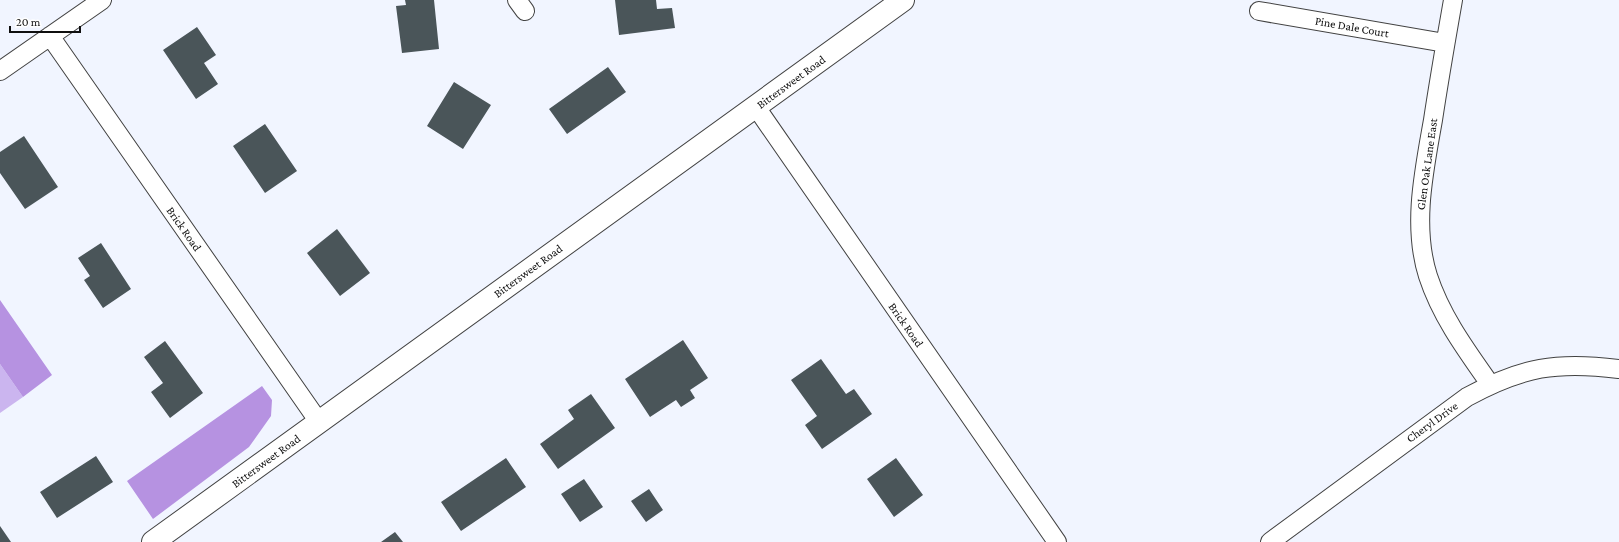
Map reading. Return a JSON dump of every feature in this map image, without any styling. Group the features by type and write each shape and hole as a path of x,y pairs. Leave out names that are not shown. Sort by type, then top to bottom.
{"street":[{"path":"0,70 102,0"},
{"name":"Bittersweet Road","path":"153,542 903,0"},
{"name":"Glen Oak Lane East","path":"1453,0 1424,175 1420,219 1423,254 1431,285 1444,314 1490,384"},
{"name":"Pine Dale Court","path":"1259,11 1445,43"},
{"name":"Brick Road","path":"50,36 319,422"},
{"name":"Brick Road","path":"756,107 1057,542"},
{"name":"Cheryl Drive","path":"1270,542 1467,396 1490,384 1528,370 1558,366 1584,366 1619,369"}],"shaded area":[{"path":"0,300 52,375 23,397 0,364"},
{"path":"0,364 23,397 0,413"},
{"path":"262,386 272,400 271,416 249,447 153,519 127,481"}],"building":[{"path":"405,0 434,0 439,49 402,53 396,6 406,5"},
{"path":"615,0 656,0 657,9 672,8 675,28 619,35"},
{"path":"197,27 216,55 204,63 218,84 196,99 163,50"},
{"path":"608,67 626,92 567,134 549,109"},
{"path":"454,82 491,105 463,149 427,126"},
{"path":"265,124 297,171 265,193 233,146"},
{"path":"24,136 58,187 25,209 0,173 0,152"},
{"path":"337,229 370,273 340,296 307,253"},
{"path":"101,243 131,289 103,308 84,280 90,276 78,258"},
{"path":"683,340 708,378 690,390 695,398 681,407 676,400 650,417 625,379"},
{"path":"165,341 203,393 170,418 151,392 163,383 144,357"},
{"path":"821,359 846,394 854,389 872,414 822,449 805,425 817,416 791,380"},
{"path":"591,394 615,428 558,469 540,444 574,419 568,410"},
{"path":"96,456 113,482 57,518 40,492"},
{"path":"506,458 526,487 461,531 441,502"},
{"path":"896,458 923,495 894,517 867,479"},
{"path":"584,479 603,507 580,522 561,494"},
{"path":"649,489 663,510 646,522 631,501"},
{"path":"0,526 11,542 0,542"},
{"path":"395,532 403,542 381,542"}]}
